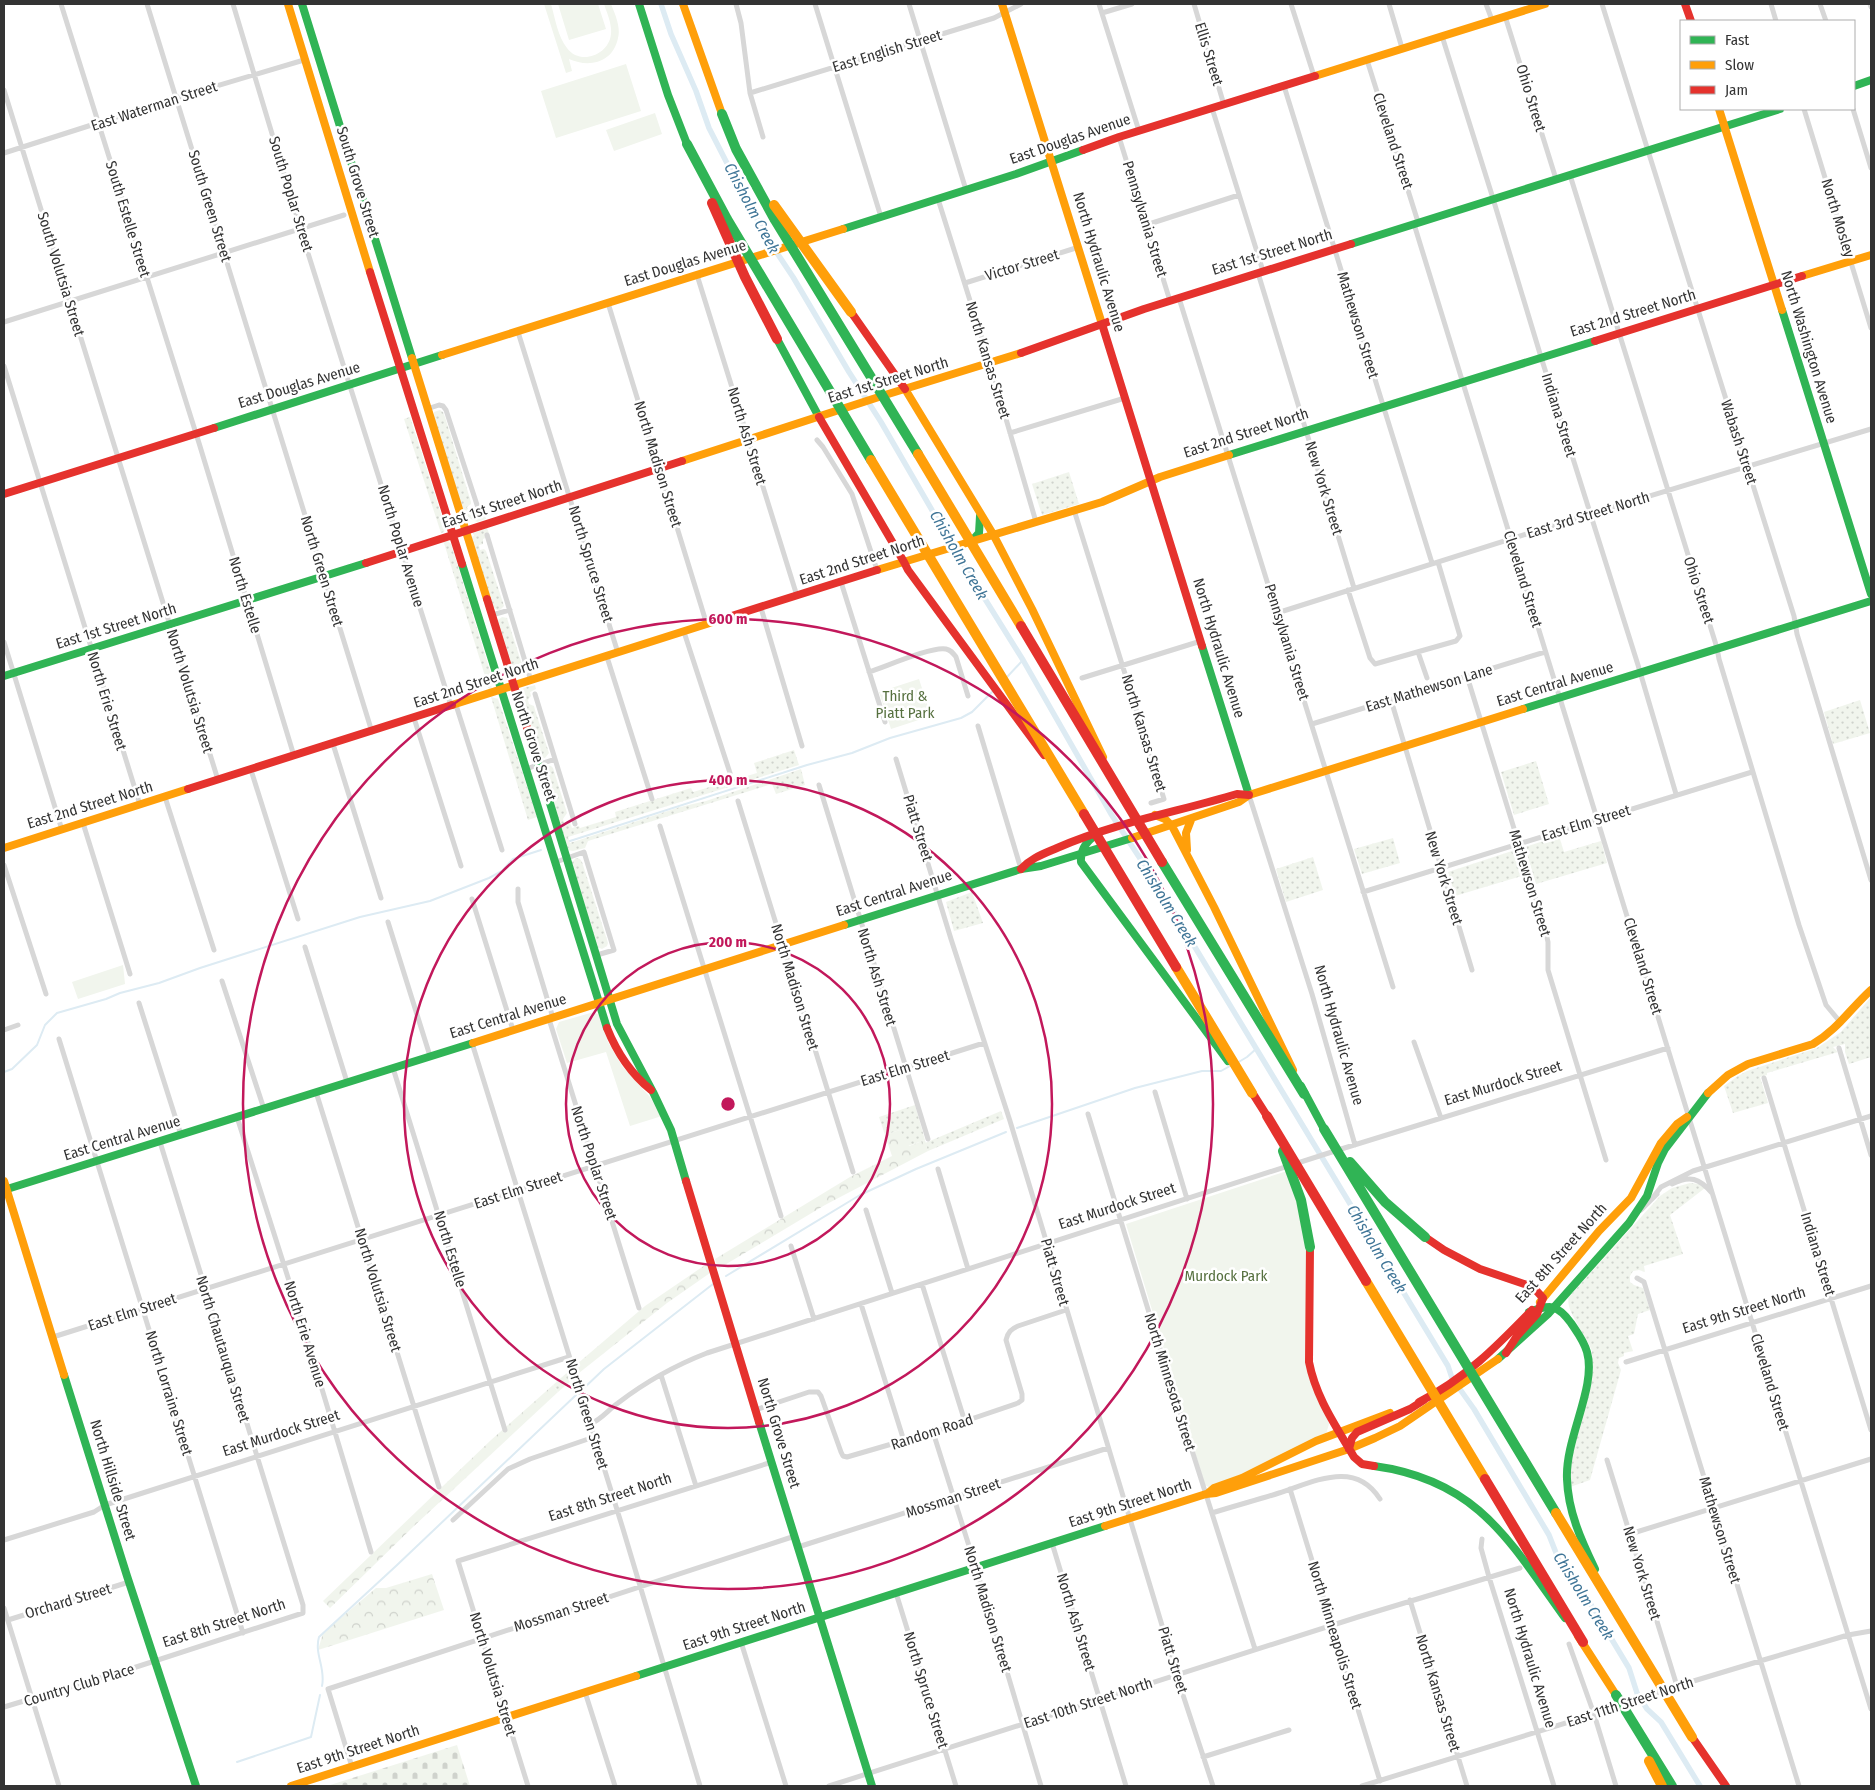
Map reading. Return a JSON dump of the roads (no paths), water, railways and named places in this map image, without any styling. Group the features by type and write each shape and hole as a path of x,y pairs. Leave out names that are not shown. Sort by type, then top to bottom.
{"main road":[{"name":"South Grove Street","path":"288,4 400,369"},
{"name":"South Grove Street","path":"302,4 414,365"},
{"path":"639,4 668,95 723,230 777,339 819,417 908,570 1065,784"},
{"path":"683,4 711,86 736,149 775,220 923,462 1117,788 1304,1094 1721,1786"},
{"path":"689,4 692,31"},
{"name":"East Douglas Avenue","path":"4,494 782,249 966,190 1119,137 1545,4"},
{"path":"1685,4 1691,20"},
{"name":"North Hydraulic Avenue","path":"1004,8 1249,795"},
{"path":"1855,86 1871,80"},
{"name":"North Washington Avenue","path":"1719,110 1871,594"},
{"name":"East 1st Street North","path":"9,675 402,551 466,532 485,530 570,498 885,395 990,364 1174,299 1777,110"},
{"path":"687,144 727,219 1065,784 1583,1642 1672,1786"},
{"path":"736,149 786,224 905,389 993,534 1032,608 1117,788"},
{"name":"East 2nd Street North","path":"4,848 877,570 1102,502 1151,481 1306,430 1871,254"},
{"name":"North Grove Street","path":"414,365 621,1034 653,1091 671,1130 755,1410 872,1786"},
{"name":"North Grove Street","path":"400,369 599,1003 617,1052 632,1073 653,1091"},
{"path":"458,509 468,520 485,530"},
{"path":"972,541 979,533 980,514"},
{"name":"East Central Avenue","path":"5,1187 160,1142 1021,869 1041,866 1145,835 1240,802 1249,795 1871,601"},
{"name":"East Central Avenue","path":"1021,869 1029,860 1077,840 1136,820 1237,794 1249,795"},
{"path":"1155,815 1160,815 1172,826 1214,907 1304,1094"},
{"path":"1191,820 1186,828 1186,843 1188,853 1199,878"},
{"path":"1098,833 1088,840 1080,855 1081,862 1252,1093"},
{"path":"1629,1223 1647,1196 1658,1163 1665,1149 1707,1094 1728,1075 1748,1064 1813,1044 1828,1035 1871,990"},
{"path":"1267,1116 1301,1200 1310,1247 1309,1354 1311,1377 1318,1396 1354,1457 1362,1464 1400,1469 1420,1475 1454,1491 1488,1517 1511,1543 1554,1605 1583,1642"},
{"name":"East 8th Street North","path":"1506,1353 1542,1302 1600,1231 1637,1190 1660,1143 1681,1120 1689,1116"},
{"path":"1324,1129 1377,1194 1392,1210 1425,1237 1444,1250 1480,1269 1533,1287 1542,1302 1556,1306 1563,1311 1580,1336 1590,1359 1590,1371 1587,1388 1569,1449 1566,1478 1569,1501 1576,1528 1611,1604"},
{"name":"North Hillside Street","path":"5,1187 154,1661 196,1786"},
{"name":"East 8th Street North","path":"1471,1374 1506,1353 1556,1306 1629,1223"},
{"name":"East 8th Street North","path":"1471,1374 1529,1312 1542,1302"},
{"name":"East 9th Street North","path":"291,1786 1350,1449 1400,1426 1471,1374"},
{"name":"East 9th Street North","path":"1206,1494 1214,1488 1242,1478 1340,1431 1439,1396"},
{"path":"1350,1449 1352,1438 1357,1432 1410,1409 1424,1400"},
{"path":"1616,1695 1662,1786"},
{"path":"1692,1737 1726,1786"}],"street":[{"name":"South Estelle Street","path":"61,4 196,434"},
{"name":"South Green Street","path":"146,4 272,409"},
{"name":"South Poplar Street","path":"233,4 351,385"},
{"path":"736,4 742,23 750,94 763,137"},
{"path":"815,4 881,217"},
{"path":"909,4 966,190"},
{"name":"East English Street","path":"750,94 994,18 1004,8 1021,4"},
{"path":"1099,4 1139,131"},
{"path":"1102,13 1132,4"},
{"name":"Ellis Street","path":"1194,4 1224,104"},
{"path":"1291,4 1314,76"},
{"path":"1388,4 1402,48"},
{"path":"1486,4 1492,20"},
{"name":"Wabash Street","path":"1602,4 1747,467 1871,880"},
{"path":"1771,4 1776,20"},
{"path":"1820,4 1826,20"},
{"name":"Ohio Street","path":"1505,16 1556,179"},
{"name":"Indiana Street","path":"1442,36 1494,199 1540,357 1640,673 1676,794"},
{"name":"East Waterman Street","path":"4,153 176,98 304,60"},
{"name":"Cleveland Street","path":"1367,60 1545,652 1871,1709"},
{"name":"Mathewson Street","path":"1284,86 1383,406 1460,636 1456,641 1418,652"},
{"name":"South Volutsia Street","path":"4,90 118,458"},
{"name":"New York Street","path":"1212,108 1240,195 1260,272 1372,662 1377,664 1418,652"},
{"name":"North Mosley","path":"1804,110 1871,328"},
{"path":"1853,110 1871,168"},
{"name":"Pennsylvania Street","path":"1119,137 1146,225 1174,299 1228,455 1393,987"},
{"name":"Ohio Street","path":"1570,175 1717,648 1798,924 1826,1005 1841,1023"},
{"path":"1146,225 1240,195"},
{"name":"North Kansas Street","path":"938,199 990,364 1036,522"},
{"path":"4,322 344,215"},
{"name":"Victor Street","path":"965,283 1079,247"},
{"name":"North Ash Street","path":"697,275 797,596"},
{"name":"North Madison Street","path":"608,303 707,625"},
{"name":"North Spruce Street","path":"518,332 618,653"},
{"name":"North Erie Street","path":"4,366 140,805"},
{"name":"North Poplar Avenue","path":"351,385 402,551 502,850"},
{"path":"1010,433 1125,398"},
{"path":"427,408 443,406 449,417 480,514"},
{"name":"North Green Street","path":"272,409 372,732"},
{"name":"East 3rd Street North","path":"1277,612 1590,514 1871,429"},
{"name":"North Estelle","path":"196,434 294,756"},
{"path":"817,440 852,494 877,570"},
{"name":"North Volutsia Street","path":"118,458 218,780"},
{"name":"North Kansas Street","path":"1074,510 1164,799 1151,804"},
{"path":"485,530 531,681"},
{"path":"841,582 885,722"},
{"path":"761,608 802,746"},
{"path":"492,616 510,610"},
{"path":"684,632 730,774"},
{"path":"1082,678 1201,641"},
{"path":"4,642 9,675 62,830"},
{"path":"869,672 935,650 951,651 956,657 968,696"},
{"path":"1418,652 1427,678"},
{"name":"East Mathewson Lane","path":"1312,724 1545,652"},
{"path":"607,657 652,799"},
{"name":"Mathewson Street","path":"1467,676 1545,929 1548,942 1548,970 1606,1160"},
{"path":"535,694 575,824"},
{"name":"New York Street","path":"1391,700 1472,970"},
{"path":"414,718 461,866"},
{"path":"978,726 1021,869"},
{"path":"334,744 382,898"},
{"path":"526,769 555,759"},
{"name":"Piatt Street","path":"896,759 1047,1244 1212,1786"},
{"path":"251,770 298,919"},
{"name":"East Elm Street","path":"1363,892 1752,772"},
{"name":"North Ash Street","path":"818,786 928,1139"},
{"name":"North Hydraulic Avenue","path":"1249,795 1312,994 1355,1145"},
{"path":"165,797 214,950"},
{"name":"North Madison Street","path":"738,801 853,1172"},
{"path":"83,823 130,974"},
{"path":"660,826 781,1216"},
{"path":"556,862 584,852 614,950 597,955"},
{"path":"4,864 46,994"},
{"path":"518,888 518,902 551,1018"},
{"path":"472,899 512,1030"},
{"path":"388,922 430,1056"},
{"path":"305,947 347,1082"},
{"path":"222,981 264,1109"},
{"path":"139,1003 180,1135"},
{"name":"North Poplar Street","path":"551,1018 594,1166 639,1308"},
{"path":"4,1030 18,1025"},
{"name":"North Lorraine Street","path":"59,1039 243,1633"},
{"path":"1414,1042 1441,1118"},
{"name":"North Green Street","path":"472,1043 618,1511 700,1786"},
{"name":"East Elm Street","path":"53,1337 984,1043"},
{"name":"East Murdock Street","path":"590,1424 597,1421 617,1403 661,1375 700,1356 1338,1150 1668,1048"},
{"path":"1839,1048 1871,1155"},
{"name":"North Estelle","path":"393,1068 506,1430"},
{"name":"Indiana Street","path":"1764,1078 1871,1430"},
{"name":"North Volutsia Street","path":"316,1092 439,1487"},
{"path":"1155,1092 1187,1199"},
{"name":"North Minnesota Street","path":"1088,1114 1255,1649"},
{"name":"East 8th Street North","path":"1629,1223 1661,1187 1671,1181 1784,1142 1871,1116"},
{"name":"North Erie Avenue","path":"237,1117 284,1264 371,1552"},
{"name":"North Chautauqua Street","path":"160,1142 303,1605 303,1613"},
{"path":"938,1169 968,1269"},
{"name":"East 8th Street North","path":"1654,1196 1666,1187 1685,1179 1700,1181 1713,1194"},
{"path":"866,1210 892,1293"},
{"path":"791,1246 814,1320"},
{"name":"Mathewson Street","path":"1637,1278 1644,1282 1799,1786"},
{"path":"922,1284 965,1422"},
{"name":"East 9th Street North","path":"1626,1362 1871,1286"},
{"path":"860,1304 904,1441"},
{"name":"Random Road","path":"755,1410 809,1392 818,1392 843,1456 852,1457 965,1422 1022,1400 1017,1372 1006,1340 1011,1329 1066,1310"},
{"name":"East Murdock Street","path":"4,1540 94,1512 105,1505 194,1476 569,1357"},
{"path":"661,1375 696,1486"},
{"name":"North Madison Street","path":"933,1432 1041,1786"},
{"path":"453,1520 508,1469 530,1459 594,1437"},
{"name":"Mossman Street","path":"798,1547 1108,1448"},
{"path":"1630,1534 1871,1459"},
{"name":"New York Street","path":"1607,1460 1677,1686"},
{"name":"East 8th Street North","path":"458,1561 772,1462"},
{"path":"1212,1513 1323,1478 1344,1476 1366,1483 1380,1499"},
{"name":"North Minneapolis Street","path":"1290,1489 1380,1781"},
{"name":"Mossman Street","path":"352,1767 328,1689 795,1536"},
{"name":"North Hydraulic Avenue","path":"1482,1539 1481,1548 1489,1577 1554,1786"},
{"name":"North Ash Street","path":"1052,1543 1126,1786"},
{"name":"North Volutsia Street","path":"458,1561 528,1786"},
{"name":"East 10th Street North","path":"830,1786 1410,1600 1520,1568"},
{"name":"Orchard Street","path":"8,1620 129,1582"},
{"name":"North Spruce Street","path":"896,1593 956,1786"},
{"name":"North Kansas Street","path":"1410,1600 1466,1786"},
{"path":"4,1608 59,1786"},
{"name":"East 8th Street North","path":"154,1661 303,1613"},
{"name":"East 11th Street North","path":"1362,1786 1624,1706 1677,1686 1871,1631"},
{"path":"741,1642 786,1786"},
{"path":"1569,1644 1594,1714 1616,1786"},
{"name":"Country Club Place","path":"4,1708 154,1661"},
{"path":"586,1692 615,1786"},
{"path":"1203,1757 1289,1730"}],"waterway":[{"name":"Chisholm Creek","path":"661,4 671,34 696,91 709,128 769,241 881,422 962,562 1023,660 1111,814 1158,886 1448,1366 1452,1378 1474,1409 1549,1535 1560,1563 1585,1595 1629,1668 1637,1693 1647,1709 1661,1722 1700,1786"},
{"path":"1007,677 1023,660"},
{"path":"570,841 807,765 852,753 890,738 961,718 972,712 993,691"},
{"path":"4,1072 12,1069 37,1045 45,1025 57,1013 159,983 360,917 430,901 489,878 502,871 513,859 541,850"},
{"path":"1237,1063 1256,1049"},
{"path":"1017,1128 1135,1088 1202,1071 1221,1071 1230,1066"},
{"path":"726,1276 860,1195 916,1169 1006,1132"},
{"path":"583,1389 604,1369 713,1284"},
{"path":"322,1686 323,1673 318,1649 319,1637 576,1395"},
{"path":"237,1762 311,1737 320,1695"}],"park label":[{"name":"Third & Piatt Park","path":"905,704"},
{"name":"Murdock Park","path":"1226,1276"}]}
